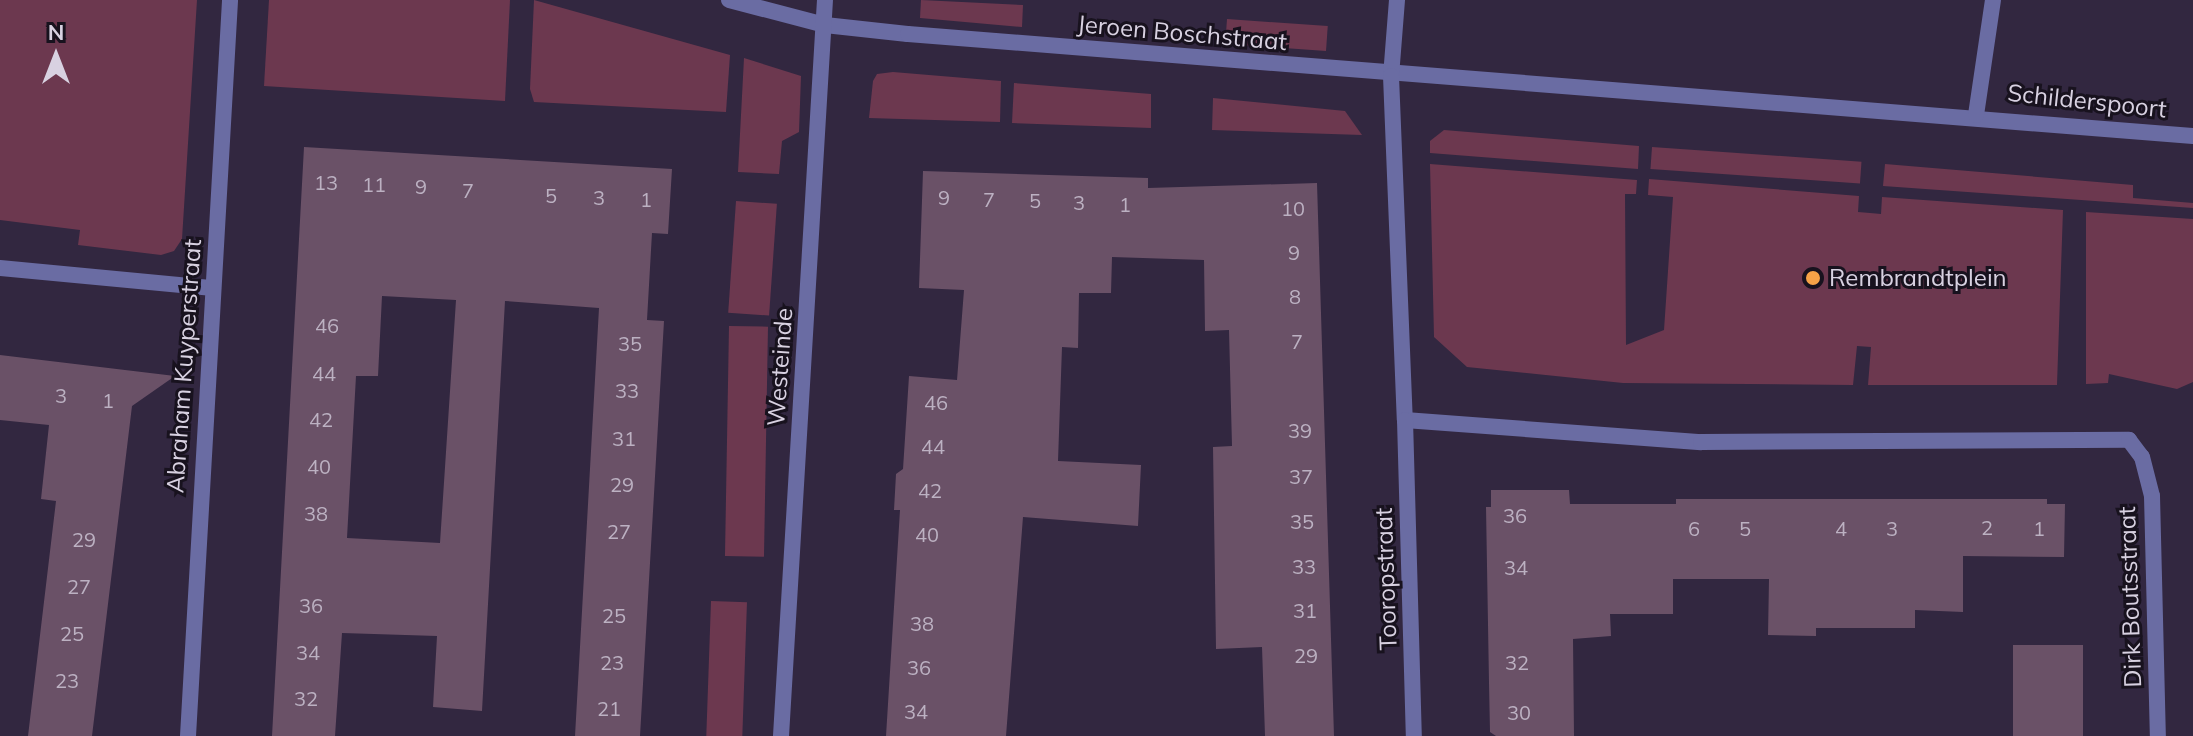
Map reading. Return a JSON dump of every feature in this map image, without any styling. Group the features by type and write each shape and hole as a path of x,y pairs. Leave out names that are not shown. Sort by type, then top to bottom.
{"street":[{"name":"Abraham Kuyperstraat","path":"188,736 230,0"},
{"name":"Jeroen Boschstraat","path":"729,0 825,25 1391,76"},
{"name":"Westeinde","path":"781,736 825,0"},
{"path":"1397,0 1391,76 1405,420"},
{"path":"1391,76 1976,115 1993,0"},
{"name":"Schilderspoort","path":"1976,115 2193,136"},
{"path":"0,268 213,288"},
{"name":"Dirk Boutsstraat","path":"1405,420 1701,442 2129,440 2142,457 2152,496 2158,736"},
{"name":"Tooropstraat","path":"1405,420 1414,736"}],"shaded area":[{"path":"0,0 197,0 182,239 174,251 161,255 78,245 80,230 0,220"},
{"path":"269,0 510,0 505,101 264,86"},
{"path":"534,0 730,55 726,112 534,102 530,89"},
{"path":"921,0 1023,5 1022,27 920,18"},
{"path":"1227,19 1328,26 1326,51 1225,44"},
{"path":"744,58 801,76 799,132 782,141 779,174 738,172"},
{"path":"893,72 1001,81 1000,122 869,118 873,81 877,74"},
{"path":"1014,83 1151,94 1151,128 1012,123"},
{"path":"1213,98 1345,111 1362,135 1212,130"},
{"path":"1444,130 1639,146 1638,169 1430,153 1430,141"},
{"path":"1652,147 1861,162 1860,184 1650,169"},
{"name":"Rembrandtplein","path":"1430,164 1637,180 1636,194 1625,194 1626,345 1664,330 1673,197 1648,195 1649,179 1859,196 1858,212 1881,214 1882,197 2063,210 2057,385 1868,385 1871,347 1857,346 1853,385 1623,383 1467,367 1434,337"},
{"path":"1885,164 2133,185 2133,198 2193,203 2193,208 1883,186"},
{"path":"736,201 777,204 769,316 728,313"},
{"path":"2086,212 2193,219 2193,382 2177,389 2109,374 2108,383 2086,384"},
{"path":"729,326 768,327 764,557 725,556"},
{"path":"711,601 747,602 742,736 706,736"}],"building":[{"path":"304,147 672,169 668,234 652,233 647,320 664,321 640,736 575,736 599,308 505,301 482,711 433,707 437,636 342,633 335,736 272,736","holes":["382,296 456,300 440,543 347,538 356,376 378,376"]},
{"path":"923,171 1148,178 1148,188 1317,183 1334,736 1265,736 1262,647 1216,649 1213,447 1232,446 1229,330 1205,331 1204,260 1112,257 1111,293 1079,293 1078,348 1062,347 1058,461 1141,465 1138,526 1023,517 1006,736 886,736 900,510 894,510 896,474 903,469 909,376 957,380 964,290 919,288"},
{"path":"0,355 175,376 132,406 92,736 28,736 56,501 41,499 49,425 0,420"},
{"path":"1491,490 1569,490 1570,504 1676,504 1676,499 2047,499 2047,504 2065,504 2064,557 1963,556 1963,612 1915,610 1915,628 1816,628 1816,636 1768,635 1769,579 1673,579 1673,614 1610,614 1611,636 1573,639 1574,736 1496,736 1490,732 1489,683 1486,507 1491,507"},
{"path":"2013,645 2083,645 2083,736 2013,736"}],"place":[{"name":"Rembrandtplein","path":"1813,278"}]}
